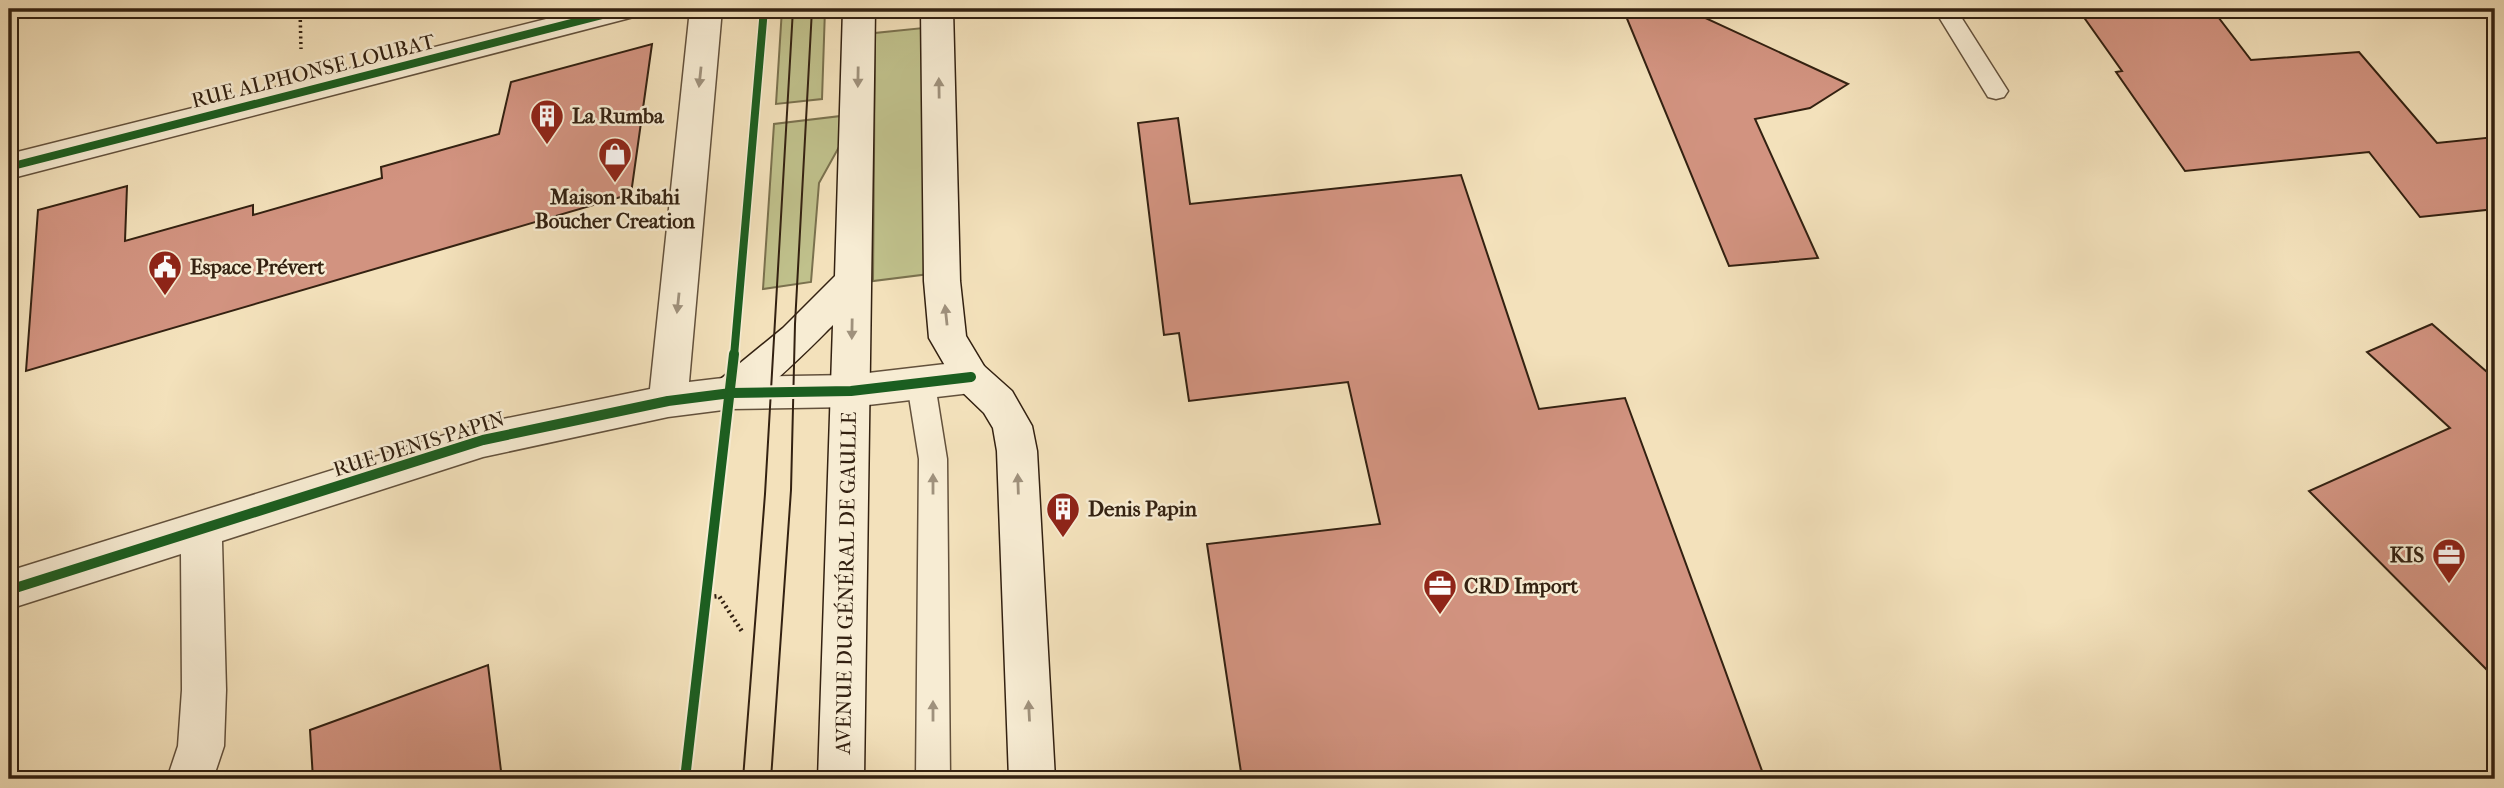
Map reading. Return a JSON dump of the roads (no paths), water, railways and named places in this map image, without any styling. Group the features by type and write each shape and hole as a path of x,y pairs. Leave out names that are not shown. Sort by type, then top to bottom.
{"street":[{"name":"RUE ALPHONSE LOUBAT","path":"9,167 625,9"},
{"path":"668,401 706,9"},
{"name":"AVENUE DU GÉNÉRAL DE GAULLE","path":"841,779 859,9"},
{"path":"937,9 942,281 948,338 971,377 999,402 1012,426 1017,451 1032,779"},
{"path":"731,393 796,340 853,280"},
{"name":"RUE DENIS PAPIN","path":"9,590 483,440 668,401 731,393 850,391 971,377"},
{"path":"190,779 201,747 204,690 201,529"}],"lane":[{"path":"1945,9 1996,91"},
{"path":"921,384 933,459 933,779"}],"tram line":[{"path":"743,779 765,494 793,9"},
{"path":"771,779 791,490 795,324 812,9"}],"place":[{"name":"La Rumba","path":"547,146"},
{"name":"Maison Ribahi Boucher Creation","path":"615,184"},
{"name":"Espace Prévert","path":"165,297"},
{"name":"Denis Papin","path":"1063,539"},
{"name":"KIS","path":"2449,585"},
{"name":"CRD Import","path":"1440,616"}]}
